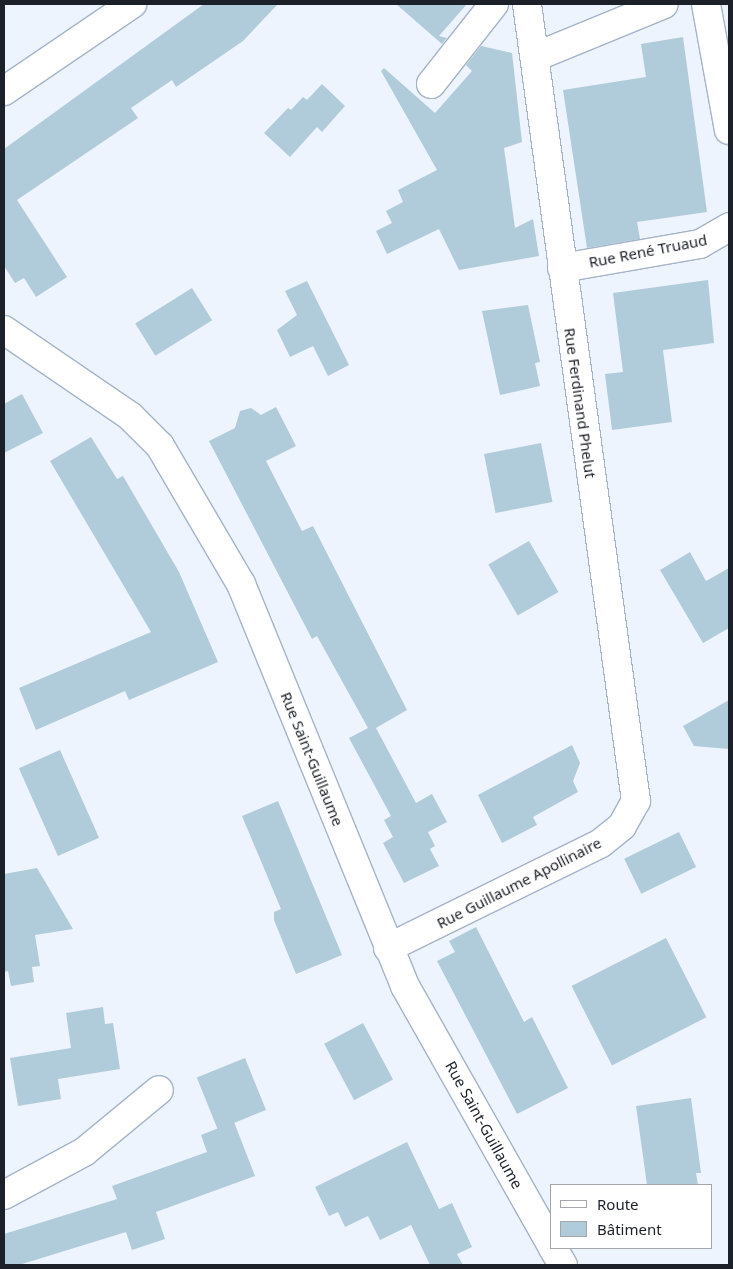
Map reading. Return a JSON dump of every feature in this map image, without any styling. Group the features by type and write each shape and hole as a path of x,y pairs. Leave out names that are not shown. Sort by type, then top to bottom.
{"street":[{"path":"4,91 132,4"},
{"path":"431,84 494,4"},
{"name":"Rue Ferdinand Phelut","path":"527,4 636,801"},
{"path":"535,57 664,4"},
{"path":"706,4 729,130"},
{"name":"Rue René Truaud","path":"562,268 700,244 722,235 729,227"},
{"name":"Rue Saint-Guillaume","path":"4,330 130,416 160,446 241,584 388,948 550,1243"},
{"name":"Rue Guillaume Apollinaire","path":"388,948 601,843 622,826 636,801"},
{"path":"4,1195 84,1152 158,1090"},
{"name":"Rue Saint-Guillaume","path":"553,1249 562,1265"}],"building":[{"path":"204,4 278,4 243,41 176,87 172,80 131,108 138,118 17,200 67,277 36,297 24,278 15,283 4,266 4,149"},
{"path":"396,4 467,4 439,36 447,38 442,44"},
{"path":"683,37 707,212 637,222 640,239 587,248 563,90 646,77 641,44"},
{"path":"481,46 512,53 522,142 504,148 515,228 533,219 539,256 459,270 439,229 387,254 376,231 392,223 386,211 403,202 398,190 437,170 381,71 384,68 435,113 472,71 466,65"},
{"path":"322,84 345,106 322,132 317,127 290,157 264,133 288,108 291,110 303,97 307,100"},
{"path":"708,280 714,343 663,350 672,422 612,430 605,374 623,372 613,293"},
{"path":"307,281 349,365 328,376 313,346 290,357 277,330 297,315 285,291"},
{"path":"192,288 212,320 155,356 135,324"},
{"path":"528,305 540,362 535,363 540,386 500,395 482,311"},
{"path":"22,394 43,433 4,453 4,404"},
{"path":"276,407 296,446 266,461 302,531 313,526 407,710 376,728 416,803 432,794 447,822 428,832 435,846 430,849 439,866 404,883 383,843 393,837 384,820 391,816 349,738 368,728 317,636 312,639 209,441 235,428 240,411 251,408 261,415"},
{"path":"91,437 117,479 123,476 179,572 218,662 129,700 125,691 36,730 19,688 151,632 50,461"},
{"path":"541,443 552,502 496,513 484,454"},
{"path":"529,541 558,592 518,616 488,564"},
{"path":"690,552 706,581 729,568 729,628 703,643 660,570"},
{"path":"729,700 729,749 694,746 683,726"},
{"path":"572,745 580,763 573,781 578,792 533,817 537,825 502,843 478,795"},
{"path":"60,750 99,838 58,856 19,768"},
{"path":"278,801 342,955 296,974 274,920 274,912 281,909 242,816"},
{"path":"679,832 696,867 641,894 624,859"},
{"path":"37,868 73,929 35,935 40,966 32,967 34,982 11,986 8,971 4,972 4,874"},
{"path":"476,927 524,1022 532,1017 568,1088 517,1114 437,961 455,952 449,941"},
{"path":"666,938 706,1017 612,1065 572,986"},
{"path":"103,1007 105,1024 113,1023 120,1069 58,1079 61,1099 18,1106 10,1058 71,1048 66,1013"},
{"path":"363,1023 393,1080 354,1100 324,1044"},
{"path":"245,1058 266,1110 218,1129 197,1077"},
{"path":"691,1098 701,1173 696,1173 698,1184 647,1184 636,1106"},
{"path":"234,1122 255,1176 156,1212 165,1239 132,1250 126,1232 19,1265 4,1265 4,1234 117,1199 112,1186 207,1152 201,1135"},
{"path":"407,1142 439,1209 452,1203 472,1247 457,1254 463,1265 430,1265 411,1225 380,1240 368,1216 345,1227 338,1212 329,1216 315,1187"}]}
